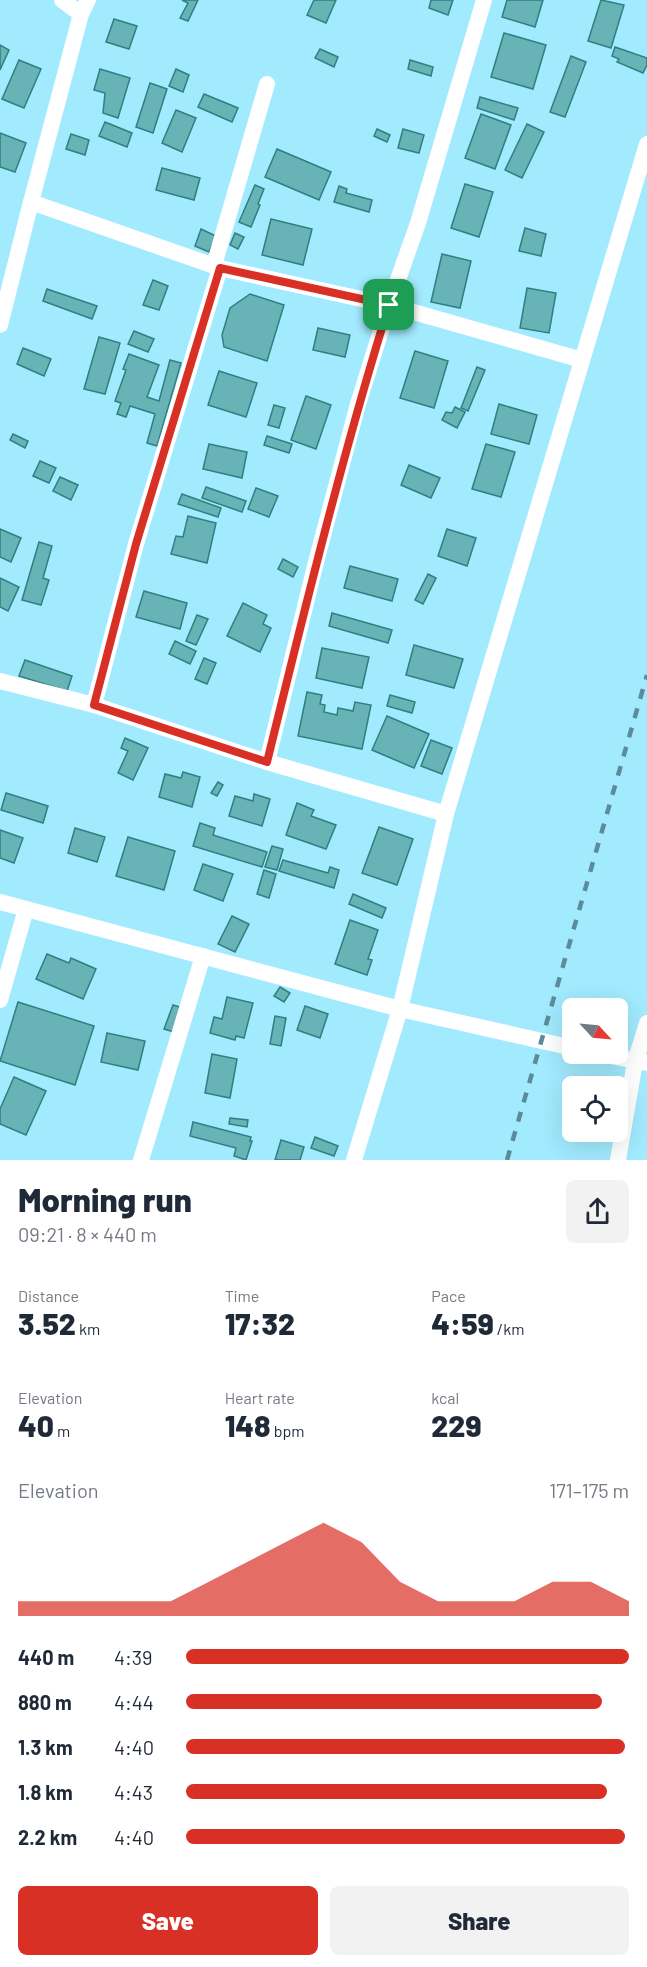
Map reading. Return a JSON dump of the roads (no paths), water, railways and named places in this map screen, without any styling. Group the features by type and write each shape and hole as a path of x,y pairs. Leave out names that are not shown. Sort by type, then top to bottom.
{"street":[{"path":"0,325 31,202 85,7 62,0"},
{"path":"267,762 358,404 418,223 484,0"},
{"path":"94,705 136,544 217,267 267,84"},
{"path":"354,1160 400,1009 446,814 647,144"},
{"path":"31,202 217,267 389,305 582,360"},
{"path":"0,681 94,705 267,762 446,814"},
{"path":"0,902 400,1009 562,1046"},
{"path":"0,1000 26,909"},
{"path":"141,1160 203,956"},
{"path":"618,1160 641,1063 647,1023"}],"railway":[{"path":"507,1160 647,675"}]}
